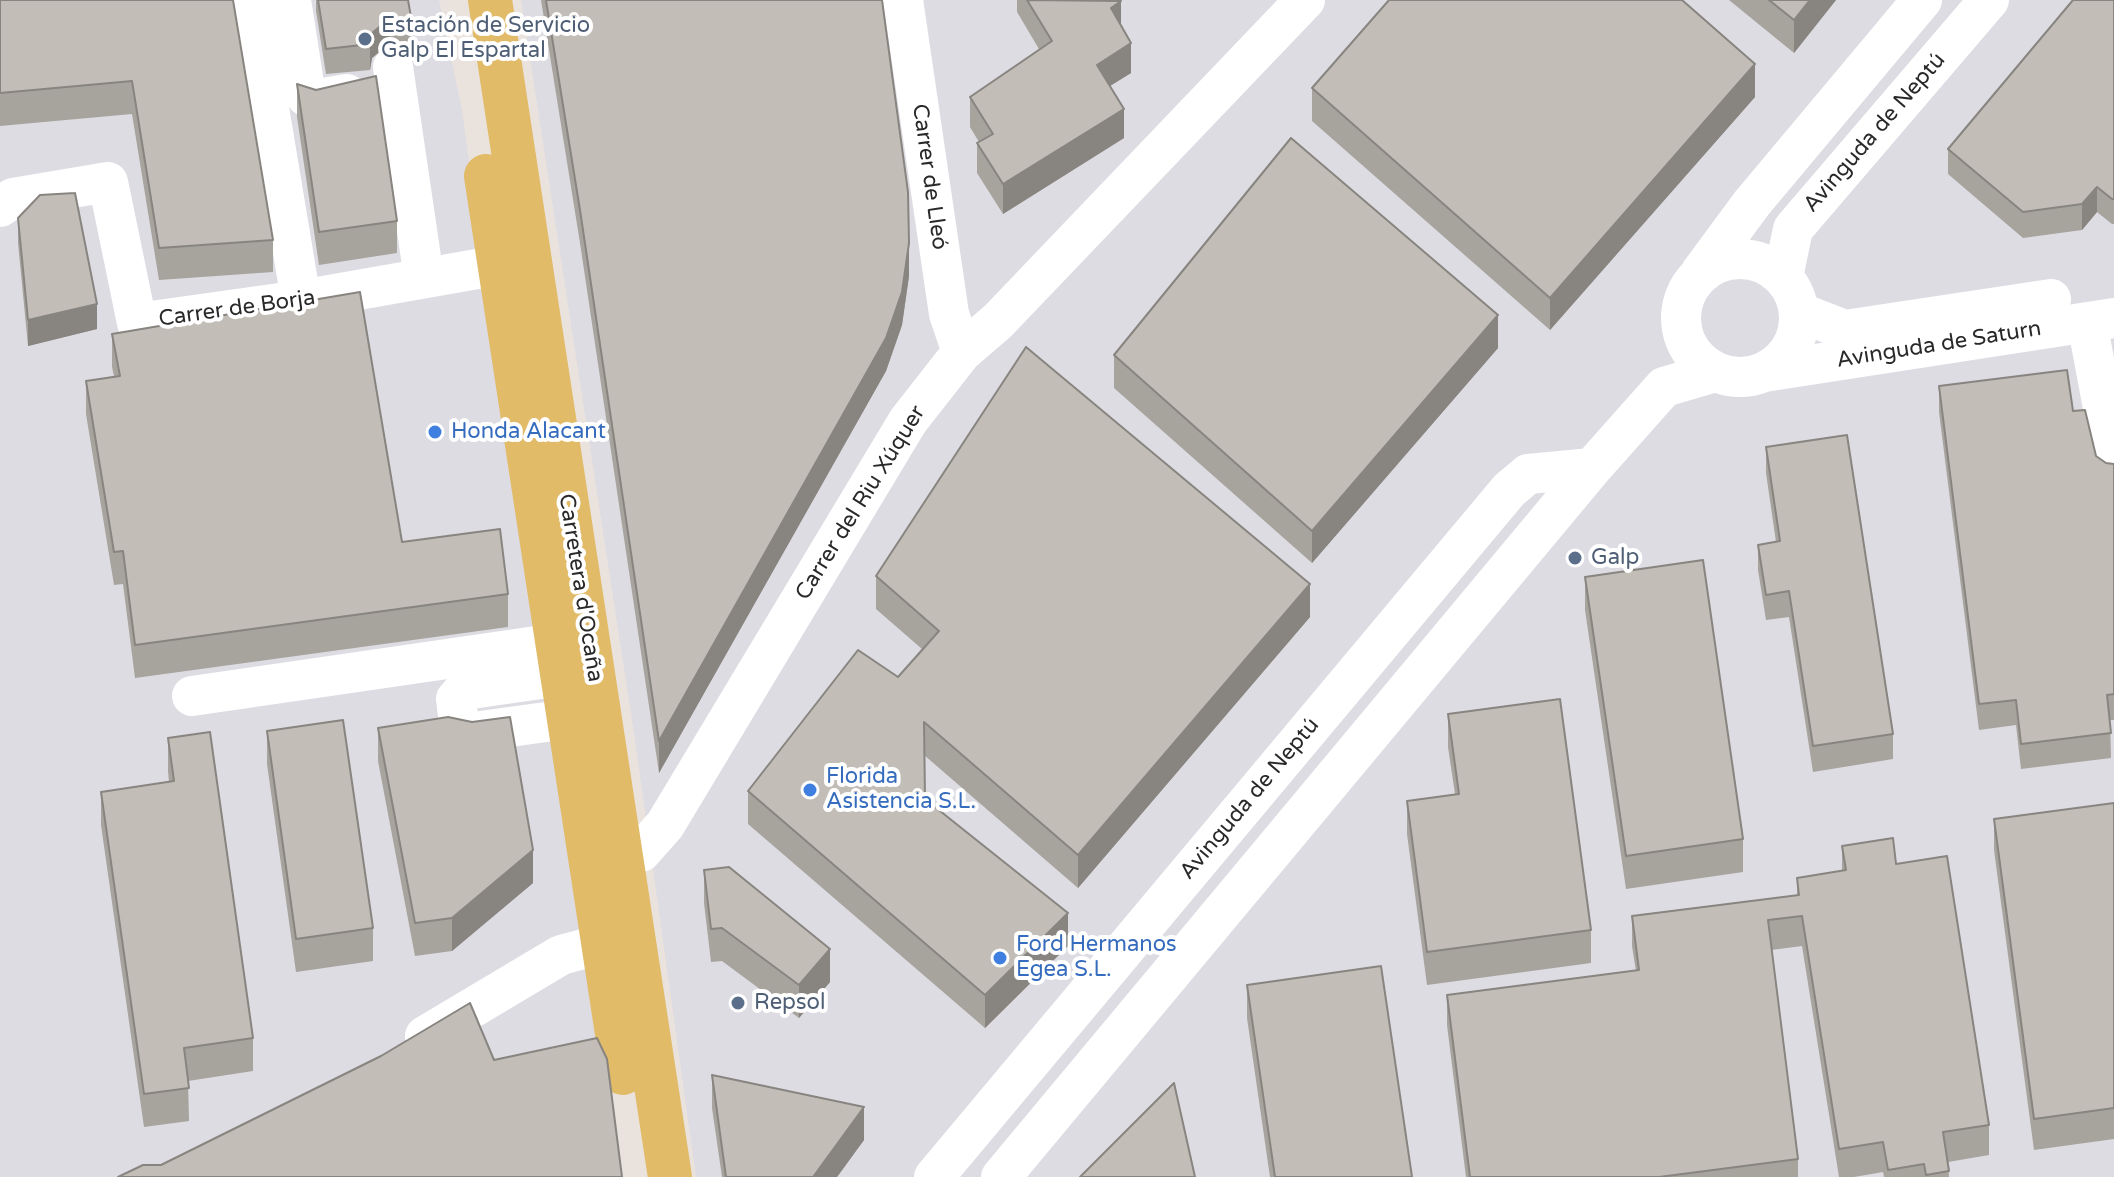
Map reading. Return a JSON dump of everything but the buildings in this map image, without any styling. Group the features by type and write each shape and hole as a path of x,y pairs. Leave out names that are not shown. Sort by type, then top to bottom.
{"main road":[{"name":"Carretera d'Ocaña","path":"459,0 513,248 621,855 670,1177"},
{"name":"Carretera d'Ocaña","path":"490,0 513,248 559,659 639,1177"}],"street":[{"path":"251,0 301,300"},
{"path":"291,0 306,96 312,100 377,79 424,278"},
{"name":"Carrer de Lleó","path":"903,0 949,314 962,352"},
{"name":"Carrer del Riu Xúquer","path":"621,855 641,852 665,825 908,421 962,352 998,321 1305,0"},
{"path":"1715,372 1699,361 1687,345 1681,326 1685,297 1752,203 1922,0"},
{"name":"Avinguda de Neptú","path":"1791,294 1793,229 1989,0"},
{"name":"Carrer de Borja","path":"0,207 13,198 108,182 137,323 301,300 424,278 513,248"},
{"path":"1001,1177 1592,468 1664,387 1715,372 1748,377 1764,372 1791,348 1798,330 1791,294 1758,261 1744,258 1714,264 1701,272"},
{"name":"Avinguda de Saturn","path":"1791,294 1845,330 2114,290"},
{"path":"2100,320 2114,467"},
{"name":"Avinguda de Saturn","path":"1764,372 2100,320"},
{"name":"Avinguda de Neptú","path":"934,1177 1509,490 1528,474 1592,468"},
{"path":"559,659 503,685 464,690 456,699 460,731 568,719"},
{"path":"192,696 559,659"},
{"path":"396,1053 561,955 602,944"}],"shaded area":[{"path":"0,0 439,0 462,110 519,528 618,1177 0,1177"},
{"path":"521,0 2114,0 2114,1177 696,1177 634,733"}],"place":[{"name":"Estación de Servicio Galp El Espartal","path":"365,39"},
{"name":"Honda Alacant","path":"435,432"},
{"name":"Galp","path":"1575,558"},
{"name":"Florida Asistencia S.L.","path":"810,790"},
{"name":"Ford Hermanos Egea S.L.","path":"1000,958"},
{"name":"Repsol","path":"738,1003"}]}
